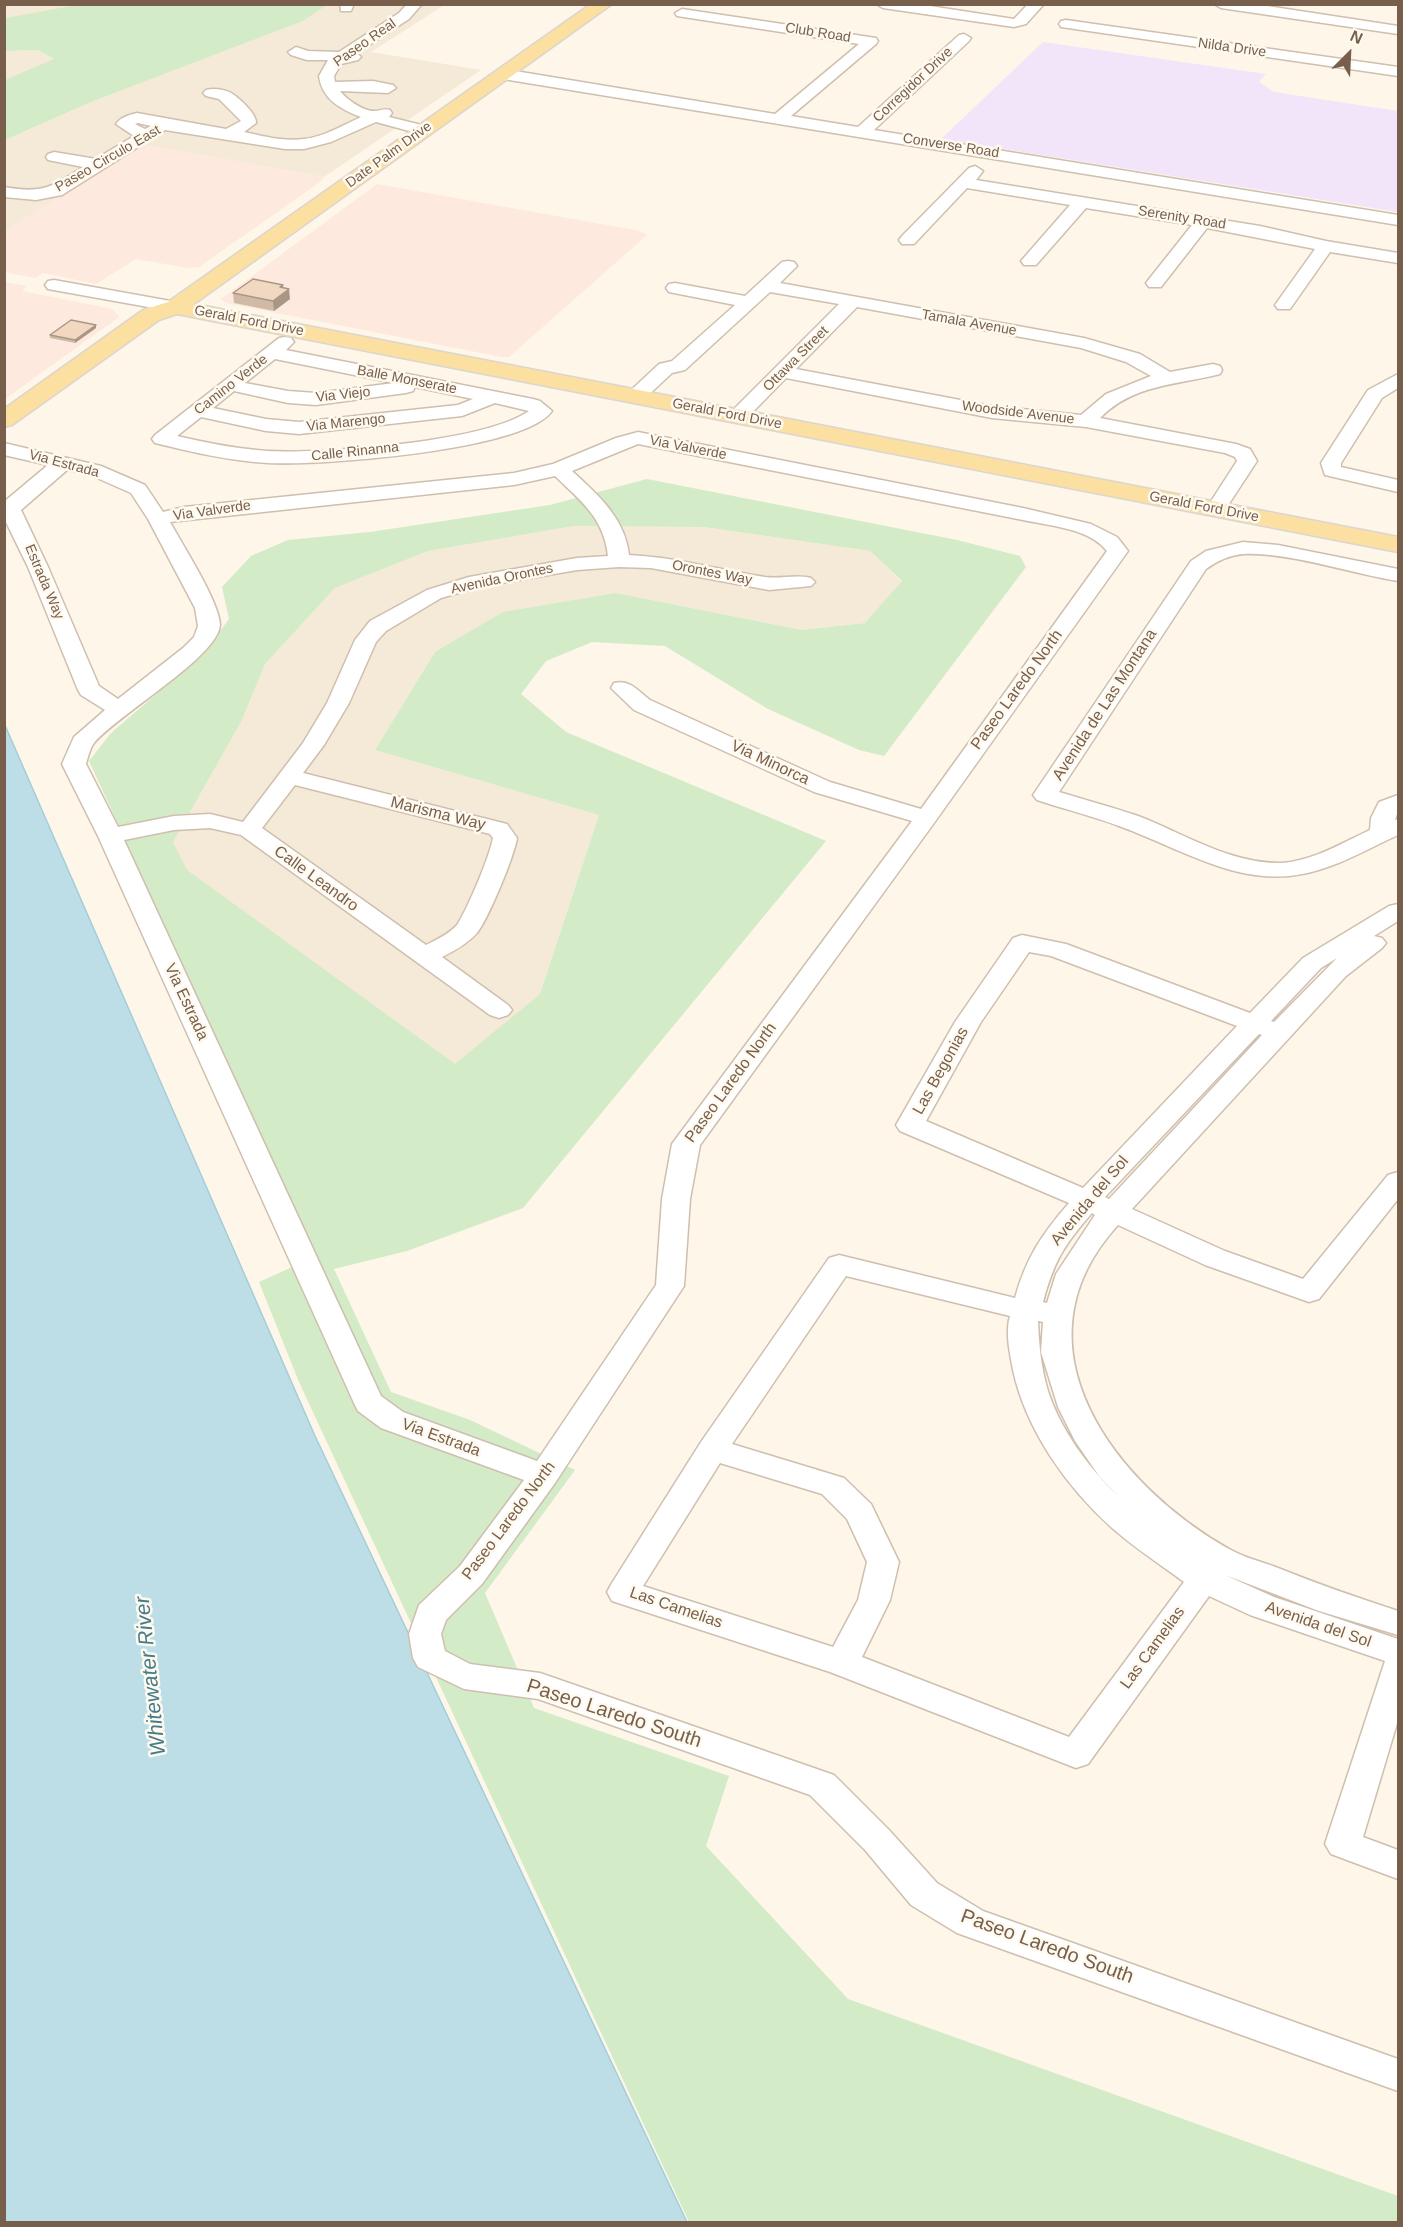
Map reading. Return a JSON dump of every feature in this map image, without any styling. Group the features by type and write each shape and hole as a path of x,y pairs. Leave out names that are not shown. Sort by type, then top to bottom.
{"main road":[{"name":"Date Palm Drive","path":"11,415 151,315 176,308 603,4"},
{"name":"Date Palm Drive","path":"4,442 172,321 176,308"},
{"name":"Gerald Ford Drive","path":"176,308 1398,545"},
{"path":"4,432 15,424 18,417 11,415"}],"street":[{"name":"Paseo Real","path":"397,25 415,4"},
{"name":"Paseo Real","path":"428,4 421,14 397,25 329,70 334,87 345,104 379,116 428,127"},
{"path":"884,4 1014,23 1021,21 1038,4"},
{"path":"1221,4 1268,8 1398,30"},
{"path":"1252,71 1275,41 1268,8"},
{"name":"Club Road","path":"682,13 871,41 778,119"},
{"name":"Nilda Drive","path":"1066,24 1275,41 1398,72"},
{"name":"Corregidor Drive","path":"862,132 964,38"},
{"path":"296,52 307,55 348,56"},
{"name":"Converse Road","path":"502,74 862,132 990,157 1398,220"},
{"path":"334,87 388,88"},
{"path":"211,93 224,95 249,119 248,123 230,134"},
{"name":"Paseo Circulo East","path":"4,192 26,196 56,191 161,126 171,124 285,144 304,144 325,139 379,116"},
{"path":"145,136 124,124 137,118 171,124"},
{"path":"54,157 99,165"},
{"path":"908,240 990,157"},
{"name":"Serenity Road","path":"964,183 1203,222 1398,258"},
{"path":"1030,261 1082,202"},
{"path":"1155,283 1203,222"},
{"path":"1284,305 1326,246"},
{"path":"643,397 788,266"},
{"name":"Gerald Ford Drive","path":"54,285 176,308"},
{"name":"Tamala Avenue","path":"767,286 1093,346 1133,358 1166,377"},
{"path":"675,288 749,302"},
{"name":"Ottawa Street","path":"738,416 853,301"},
{"name":"Camino Verde","path":"162,439 300,331"},
{"name":"Balle Monserate","path":"271,353 533,405 542,411"},
{"path":"1086,421 1112,397 1166,377 1213,370"},
{"name":"Woodside Avenue","path":"783,372 992,412 1086,421 1229,448 1243,453 1247,461 1216,509"},
{"path":"1398,380 1375,394 1331,463 1332,471 1345,476 1398,486"},
{"name":"Via Viejo","path":"230,385 288,397 316,399 401,388 421,383"},
{"name":"Via Marengo","path":"198,411 266,425 299,428 462,410 493,397"},
{"name":"Calle Rinanna","path":"162,439 239,454 310,457 490,435 537,418 542,411"},
{"name":"Via Valverde","path":"158,519 184,513 514,479 559,469 638,438 1023,514 1090,530 1110,541"},
{"name":"Via Estrada","path":"4,449 58,467 123,483 138,489 158,519 206,608 209,626 204,639 191,653 118,709 82,742 74,764 110,836 369,1403 392,1420 544,1475"},
{"name":"Via Estrada","path":"4,461 58,467"},
{"name":"Estrada Way","path":"58,467 12,505 11,510 38,567 89,690 118,709"},
{"path":"559,469 582,491 613,529 618,543 619,561"},
{"name":"Paseo Laredo North","path":"430,1658 425,1634 431,1614 471,1575 544,1475 670,1286 676,1199 686,1144 926,819 1119,551 1110,541"},
{"name":"Avenida de Las Montana","path":"1390,830 1345,851 1302,867 1271,871 1240,864 1128,821 1045,795 1198,565 1213,555 1244,548 1278,551 1398,575"},
{"name":"Orontes Way","path":"619,561 651,562 769,584 804,582"},
{"name":"Avenida Orontes","path":"249,830 290,777 328,720 366,640 378,626 434,594 476,581 577,564 619,561"},
{"name":"Via Minorca","path":"622,688 642,705 822,787 926,819"},
{"name":"Marisma Way","path":"290,777 499,829 505,838 502,854 467,929 448,944 423,956"},
{"path":"1390,830 1383,818 1387,807 1398,802"},
{"name":"Calle Leandro","path":"110,836 174,823 210,821 249,830 499,1010"},
{"name":"Avenida del Sol","path":"1398,910 1312,963 1266,1027 1100,1206 1054,1238 1037,1270 1025,1310 1025,1355 1033,1392 1056,1439 1084,1482 1123,1521 1212,1569 1262,1606 1398,1652"},
{"name":"Avenida del Sol","path":"1266,1027 1367,947 1398,926"},
{"name":"Las Begonias","path":"1266,1027 1057,949 1022,943 968,1022 910,1125 1215,1258 1309,1292 1398,1181"},
{"name":"Avenida del Sol","path":"1100,1206 1098,1229 1070,1274 1058,1314 1056,1352 1073,1407 1092,1442 1110,1468 1142,1502 1180,1532 1212,1569 1398,1623"},
{"name":"Las Camelias","path":"1058,1314 1025,1310 839,1265 712,1450 623,1592 842,1663 1076,1754 1212,1569"},
{"path":"712,1450 779,1467 833,1486 860,1512 883,1562 874,1600 842,1663"},
{"name":"Paseo Laredo South","path":"430,1658 464,1676 540,1686 822,1785 877,1840 924,1894 970,1922 1398,2075"},
{"path":"1398,1667 1343,1844 1398,1865"}],"shaded area":[{"path":"5,5 83,5 5,18"},
{"path":"325,5 444,5 371,52 481,70 324,177 150,146 137,148 5,231 5,140 91,102 303,21"},
{"path":"1043,42 1266,74 1259,82 1274,92 1398,111 1398,212 941,139"},
{"path":"38,50 55,60 5,80 4,51"},
{"path":"150,146 324,177 199,267 189,268 136,259 96,284 43,273 35,278 5,272 5,231 137,148"},
{"path":"377,184 640,231 647,235 509,357 226,303 221,299"},
{"path":"4,282 27,286 22,291 112,309 119,317 5,399"},
{"path":"574,526 704,527 870,551 902,582 865,623 802,630 616,593 435,652 375,750 599,815 540,994 455,1065 186,870 173,842 241,722 265,664 335,588 428,551"}],"green space":[{"path":"83,4 325,4 325,6 303,21 91,102 5,140 5,80 54,59 38,50 5,51 5,18"},
{"path":"647,479 957,540 1020,556 1026,567 884,756 859,750 768,709 665,646 592,642 546,661 521,694 566,732 826,841 523,1208 407,1251 334,1269 391,1392 470,1420 575,1470 485,1593 534,1708 729,1776 706,1846 848,1999 1398,2196 1398,2222 689,2222 299,1382 259,1282 317,1256 89,761 111,733 203,654 229,619 222,587 251,556 288,540 370,532 550,505","holes":["574,526 704,527 870,551 902,581 865,623 802,630 616,593 503,612 435,652 375,750 599,815 540,994 455,1064 187,870 173,842 241,722 265,664 335,588 428,551"]}],"water":[{"name":"Whitewater River","path":"4,723 315,1436 687,2222 5,2222"}],"building":[{"path":"253,279 283,285 280,287 289,289 273,301 233,293"},
{"path":"71,320 96,325 75,340 50,335"}]}
